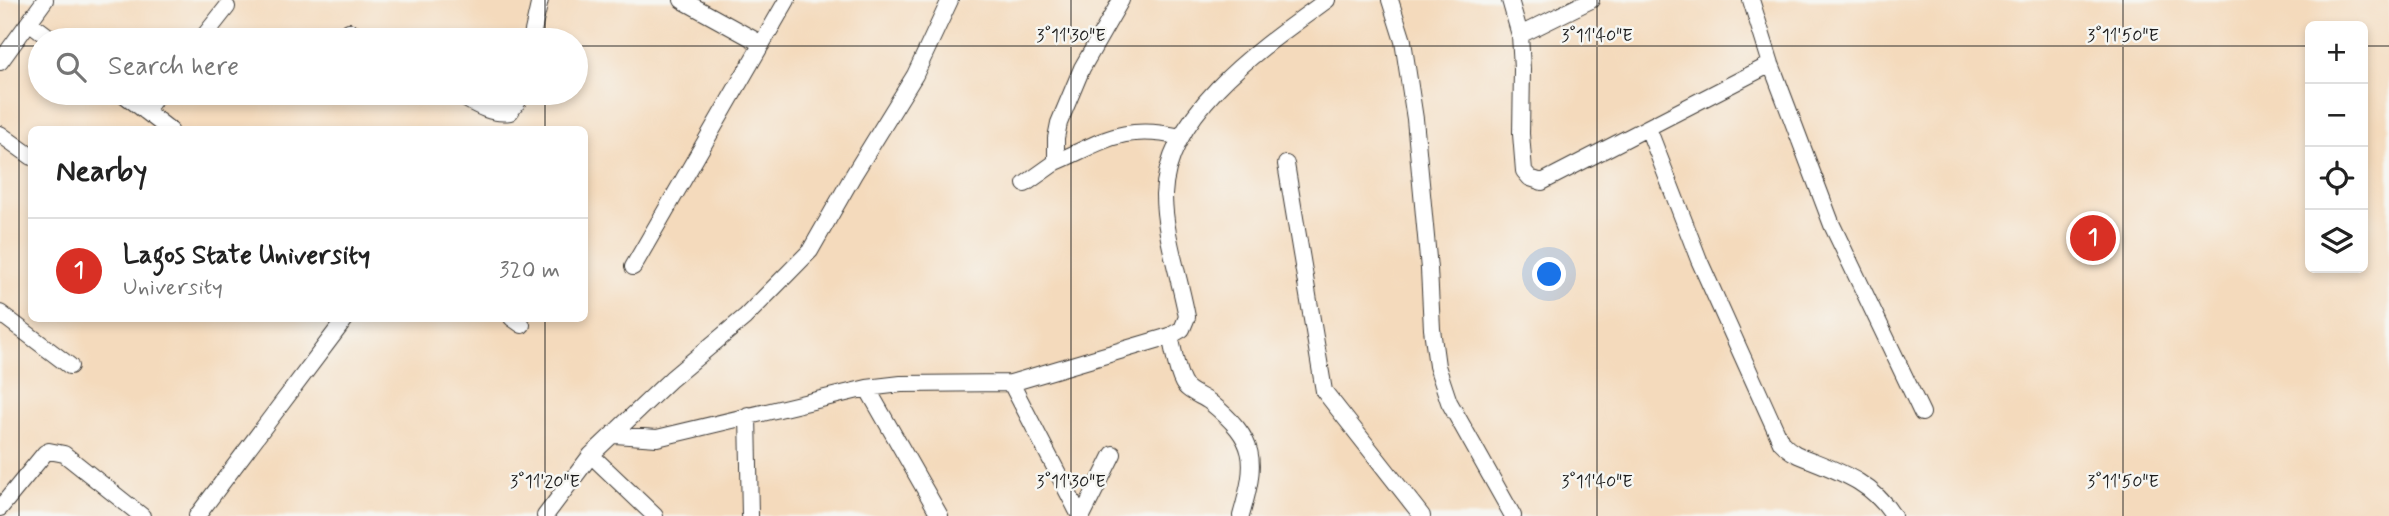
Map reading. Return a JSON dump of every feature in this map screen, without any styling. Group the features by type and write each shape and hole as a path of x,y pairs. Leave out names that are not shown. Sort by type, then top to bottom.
{"street":[{"path":"0,44 32,0"},
{"path":"0,62 45,0"},
{"path":"534,28 540,0"},
{"path":"682,0 762,44"},
{"path":"633,267 787,0"},
{"path":"545,516 591,455 671,379 745,317 810,251 915,75 950,0"},
{"path":"1056,162 1059,123 1082,68 1121,0"},
{"path":"615,435 657,438 867,388 901,384 1011,383 1170,336 1185,326 1187,317 1167,224 1164,195 1169,164 1181,137 1208,100 1241,65 1328,0"},
{"path":"1390,0 1403,41 1415,119 1437,366 1449,402 1513,516"},
{"path":"1510,0 1520,35 1524,171 1531,178 1542,182 1771,64"},
{"path":"1520,35 1591,0"},
{"path":"1751,0 1771,64 1832,225 1922,413"},
{"path":"210,28 227,7"},
{"path":"29,22 37,28"},
{"path":"137,105 165,126"},
{"path":"145,111 150,105"},
{"path":"476,105 499,114 510,112 515,105"},
{"path":"1648,128 1699,260 1781,442 1798,457 1868,486 1880,496 1893,516"},
{"path":"1024,184 1056,162 1107,139 1156,131 1181,137"},
{"path":"0,134 28,154"},
{"path":"1286,164 1324,391 1422,516"},
{"path":"0,313 70,366"},
{"path":"197,516 342,322"},
{"path":"1170,336 1183,383 1227,416 1243,435 1252,458 1251,482 1241,516"},
{"path":"1011,383 1081,516"},
{"path":"867,388 940,516"},
{"path":"748,415 750,516"},
{"path":"0,508 49,451 64,454 142,516"},
{"path":"1081,516 1113,454"},
{"path":"591,455 655,516"}],"place":[{"name":"Lagos State University","path":"2093,238"}]}
